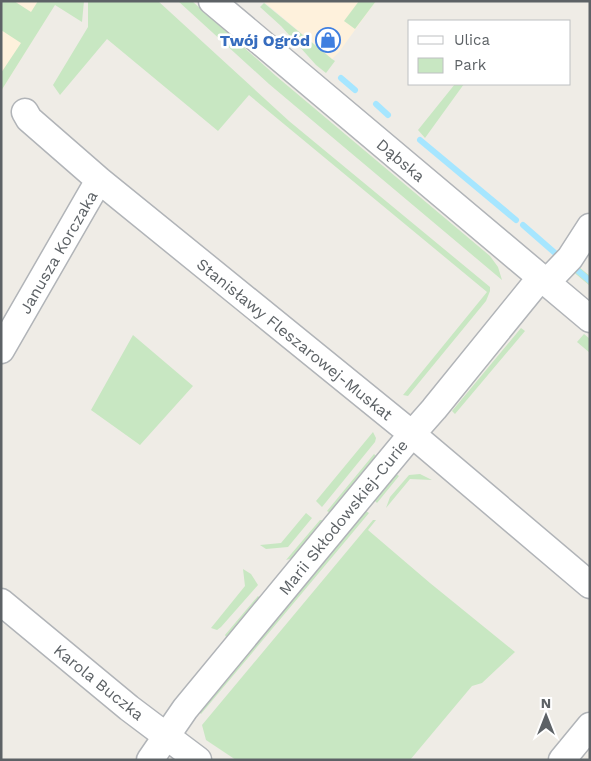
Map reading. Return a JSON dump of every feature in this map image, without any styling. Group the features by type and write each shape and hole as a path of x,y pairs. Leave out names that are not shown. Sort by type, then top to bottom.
{"street":[{"name":"Dąbska","path":"212,1 590,319"},
{"name":"Stanisławy Fleszarowej-Muskat","path":"25,112 29,119 99,180 412,434 590,585"},
{"name":"Janusza Korczaka","path":"1,350 99,180"},
{"name":"Marii Skłodowskiej-Curie","path":"150,760 185,709 412,434 544,280 570,258 590,227"},
{"name":"Karola Buczka","path":"1,602 129,708 198,760"},
{"path":"562,760 590,726"}],"shaded area":[{"path":"1,1 57,1 1,91"},
{"name":"Twój Ogród","path":"263,1 376,1 332,59"}],"green space":[{"path":"1,1 14,1 31,12 38,1 84,1 82,22 55,5 1,91 1,73 21,43 1,30"},
{"path":"88,1 158,1 289,121 490,287 486,301 408,396 403,395 487,292 249,95 218,131 107,39 60,95 53,85 88,27"},
{"path":"178,1 192,1 276,76 490,256 498,267 502,280 269,84"},
{"path":"359,1 376,1 355,29 344,21"},
{"path":"264,3 335,61 326,73 260,7"},
{"path":"454,85 463,85 425,138 418,130"},
{"path":"590,239 590,252 579,267 590,276 590,286 571,270"},
{"path":"521,328 525,331 455,414 452,411"},
{"path":"584,334 590,339 590,353 577,342"},
{"path":"133,335 193,386 140,445 91,410"},
{"path":"373,432 376,438 375,442 322,507 316,501"},
{"path":"374,454 378,458 332,514 327,511"},
{"path":"395,473 399,476 377,503 373,499"},
{"path":"420,474 432,480 410,479 386,508 390,497 409,475"},
{"path":"364,510 369,513 201,714 197,710"},
{"path":"306,513 312,518 288,547 266,549 260,545 281,543"},
{"path":"320,520 324,524 293,558 286,560"},
{"path":"373,520 376,520 368,530 515,652 482,683 472,686 410,760 236,760 206,740 202,725"},
{"path":"243,569 251,574 258,585 221,627 217,630 211,628 245,586"},
{"path":"258,596 260,598 231,636 226,637 225,635"}],"waterway":[{"path":"341,78 355,90"},
{"path":"376,104 388,115"},
{"path":"420,140 516,220"},
{"path":"523,225 555,253"},
{"path":"577,270 590,281"}],"place":[{"name":"Twój Ogród","path":"328,40"}]}
